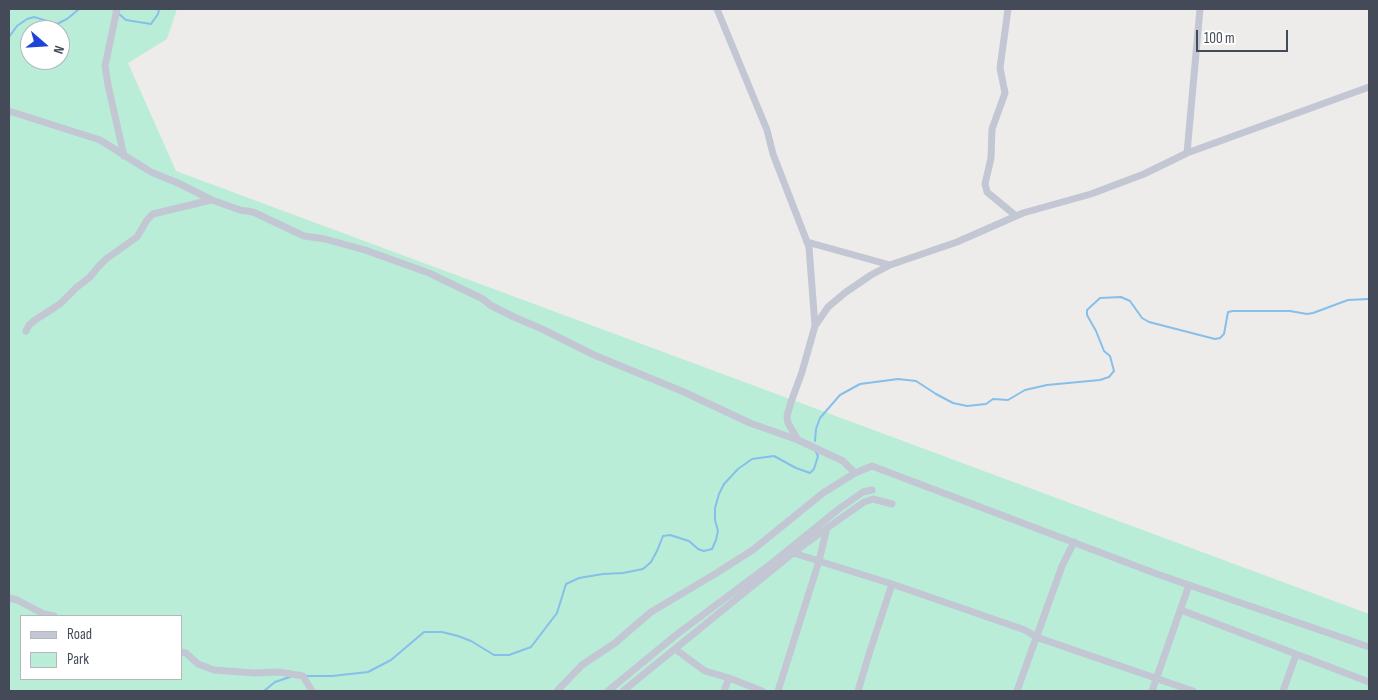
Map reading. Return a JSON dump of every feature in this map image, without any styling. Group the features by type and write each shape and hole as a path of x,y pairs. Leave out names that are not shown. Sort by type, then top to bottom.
{"street":[{"path":"117,9 105,66 124,156"},
{"path":"717,9 766,130 807,242 810,254 815,326"},
{"path":"1008,9 1000,68 1006,93 992,129 992,158 984,184 987,192 1016,216"},
{"path":"1188,153 1200,9"},
{"path":"798,440 788,423 787,416 815,326 828,307 871,275 890,265 957,242 1016,216 1091,194 1144,174 1188,153 1369,87"},
{"path":"9,111 100,140 151,172 212,200 240,210 253,212 304,236 325,239 365,250 429,274 594,355 684,392 750,423 798,440 843,461 855,473"},
{"path":"26,330 42,314 60,304 77,287 90,278 106,259 137,237 153,214 212,200"},
{"path":"807,242 890,265"},
{"path":"557,691 582,666 609,648 651,612 754,549 823,493 868,466 876,467 1035,529 1189,585 1369,647"},
{"path":"623,691 840,508 864,492 872,490"},
{"path":"608,691 676,635 790,552 864,502 873,499 892,504"},
{"path":"778,691 819,561 827,528"},
{"path":"1017,691 1062,566 1074,542"},
{"path":"790,552 892,584 1025,630 1036,637 1193,691"},
{"path":"858,691 892,584"},
{"path":"1152,691 1189,585"},
{"path":"9,598 49,615"},
{"path":"1181,610 1369,682"},
{"path":"675,649 705,671 762,691"},
{"path":"182,652 186,653 198,664 214,670 254,673 280,672 303,676 312,691"},
{"path":"1283,691 1296,655"},
{"path":"631,672 638,678"},
{"path":"724,691 729,678"}],"green space":[{"path":"9,9 177,9 167,39 128,63 176,171 1369,614 1369,691 9,691"}],"waterway":[{"path":"9,37 17,26 27,19 34,17 57,24 67,19 79,9"},
{"path":"119,14 126,20 151,24 159,9"},
{"path":"815,441 816,429 820,418 840,395 860,384 898,379 916,381 953,403 967,406 986,404 993,399 1008,400 1025,390 1047,385 1100,380 1109,377 1114,371 1110,356 1104,351 1087,315 1087,310 1100,298 1121,297 1130,301 1142,318 1149,322 1215,339 1220,338 1224,334 1228,312 1290,311 1307,314 1348,300 1369,299"},
{"path":"305,676 332,676 368,672 391,660 424,632 442,632 458,636 471,641 494,655 509,655 531,647 557,613 566,584 579,578 643,569 651,562 663,536 670,535 689,541 698,549 704,551 712,549 718,531 715,520 715,508 719,494 724,484 738,469 752,459 774,456 810,473 814,469 818,456 816,452"},
{"path":"264,691 275,682 290,677"}]}
